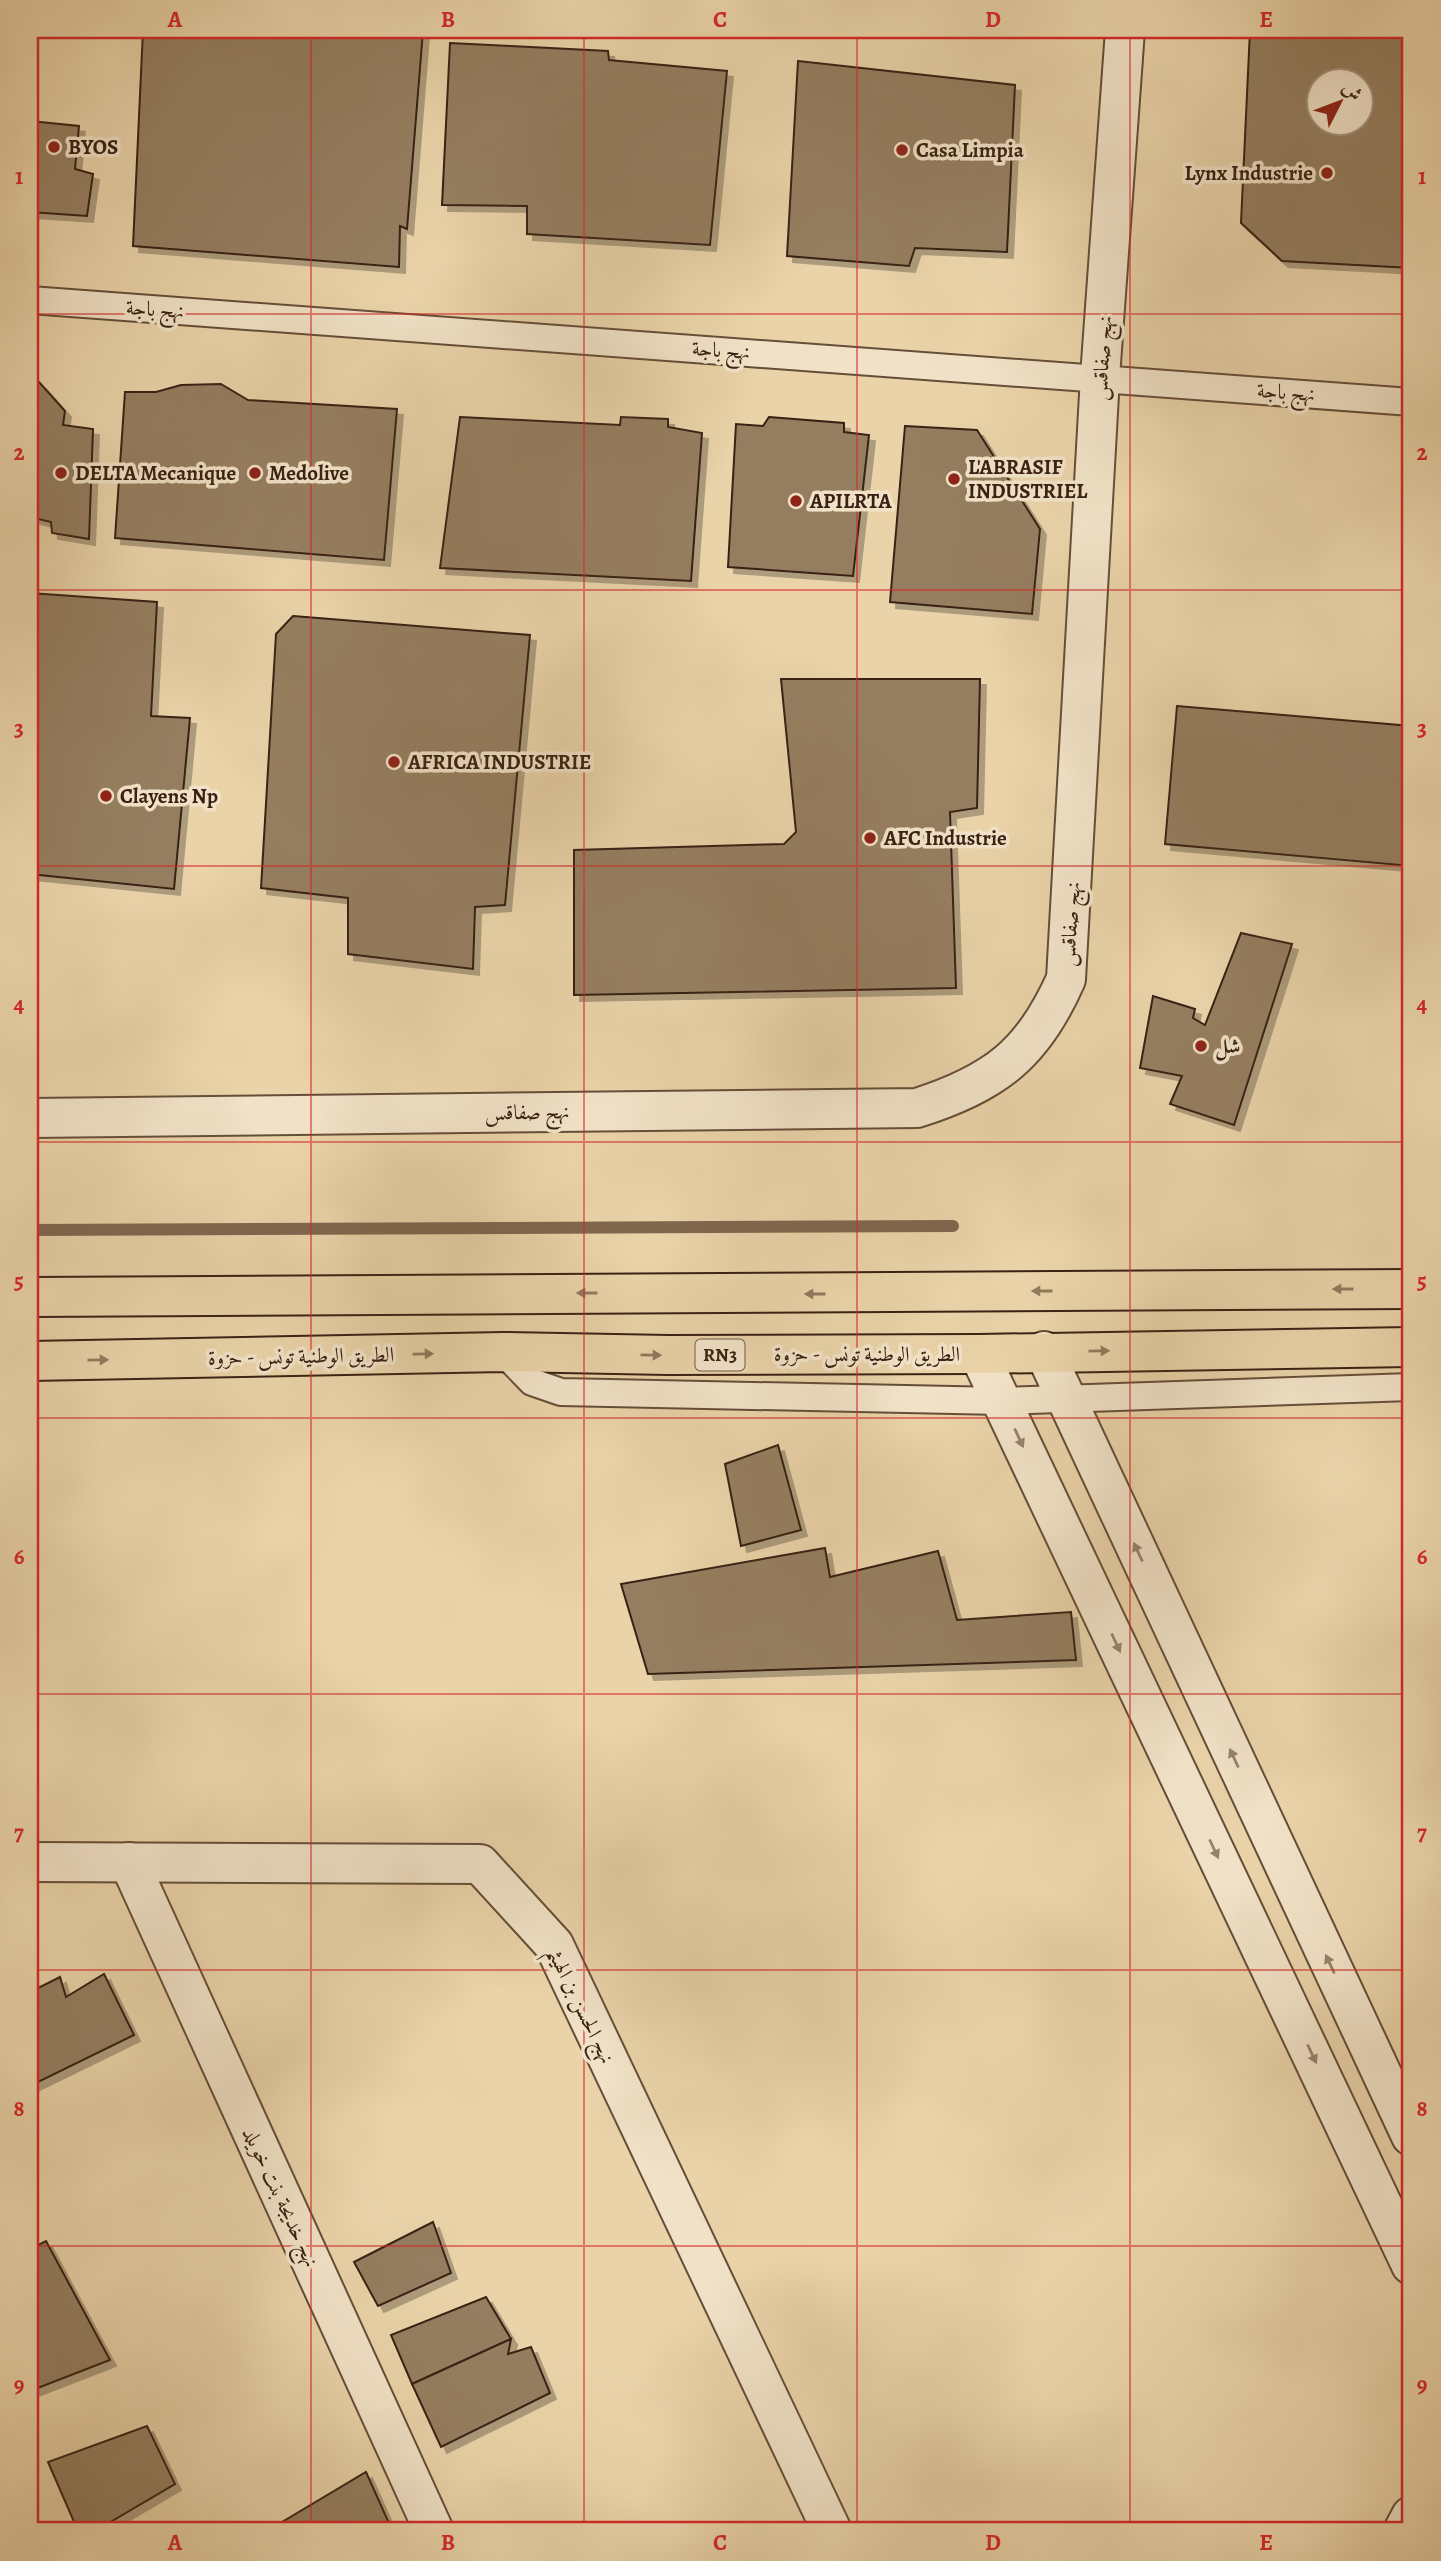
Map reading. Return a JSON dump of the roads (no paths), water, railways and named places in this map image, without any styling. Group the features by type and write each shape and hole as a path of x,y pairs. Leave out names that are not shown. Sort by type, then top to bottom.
{"main road":[{"path":"30,1297 1411,1289"},
{"name":"الطريق الوطنية تونس - حزوة","path":"30,1361 503,1352 979,1354 1411,1347"}],"street":[{"name":"نهج صفاقس","path":"30,1118 917,1108 961,1094 1002,1069 1031,1040 1051,1013 1066,979 1100,377 1125,30"},
{"path":"1044,1351 1411,2136"},
{"path":"979,1354 1411,2264"},
{"name":"نهج الحسن بن الهيثم","path":"30,1862 481,1864 554,1945 832,2531"},
{"name":"نهج خديجة بنت خويلد","path":"129,1862 434,2531"},
{"path":"1402,2531 1411,2516"}],"lane":[{"name":"نهج باجة","path":"30,300 1411,402"},
{"path":"503,1352 532,1382 561,1392 1002,1401 1411,1387"}],"waterway":[{"path":"30,1230 953,1226"}],"place":[{"name":"BYOS","path":"54,147"},
{"name":"Casa Limpia","path":"902,150"},
{"name":"Lynx Industrie","path":"1327,173"},
{"name":"DELTA Mecanique","path":"61,473"},
{"name":"Medolive","path":"255,473"},
{"name":"L'ABRASIF INDUSTRIEL","path":"954,479"},
{"name":"APILRTA","path":"796,501"},
{"name":"AFRICA INDUSTRIE","path":"394,762"},
{"name":"Clayens Np","path":"106,796"},
{"name":"AFC Industrie","path":"870,838"},
{"name":"شل","path":"1201,1046"}]}
